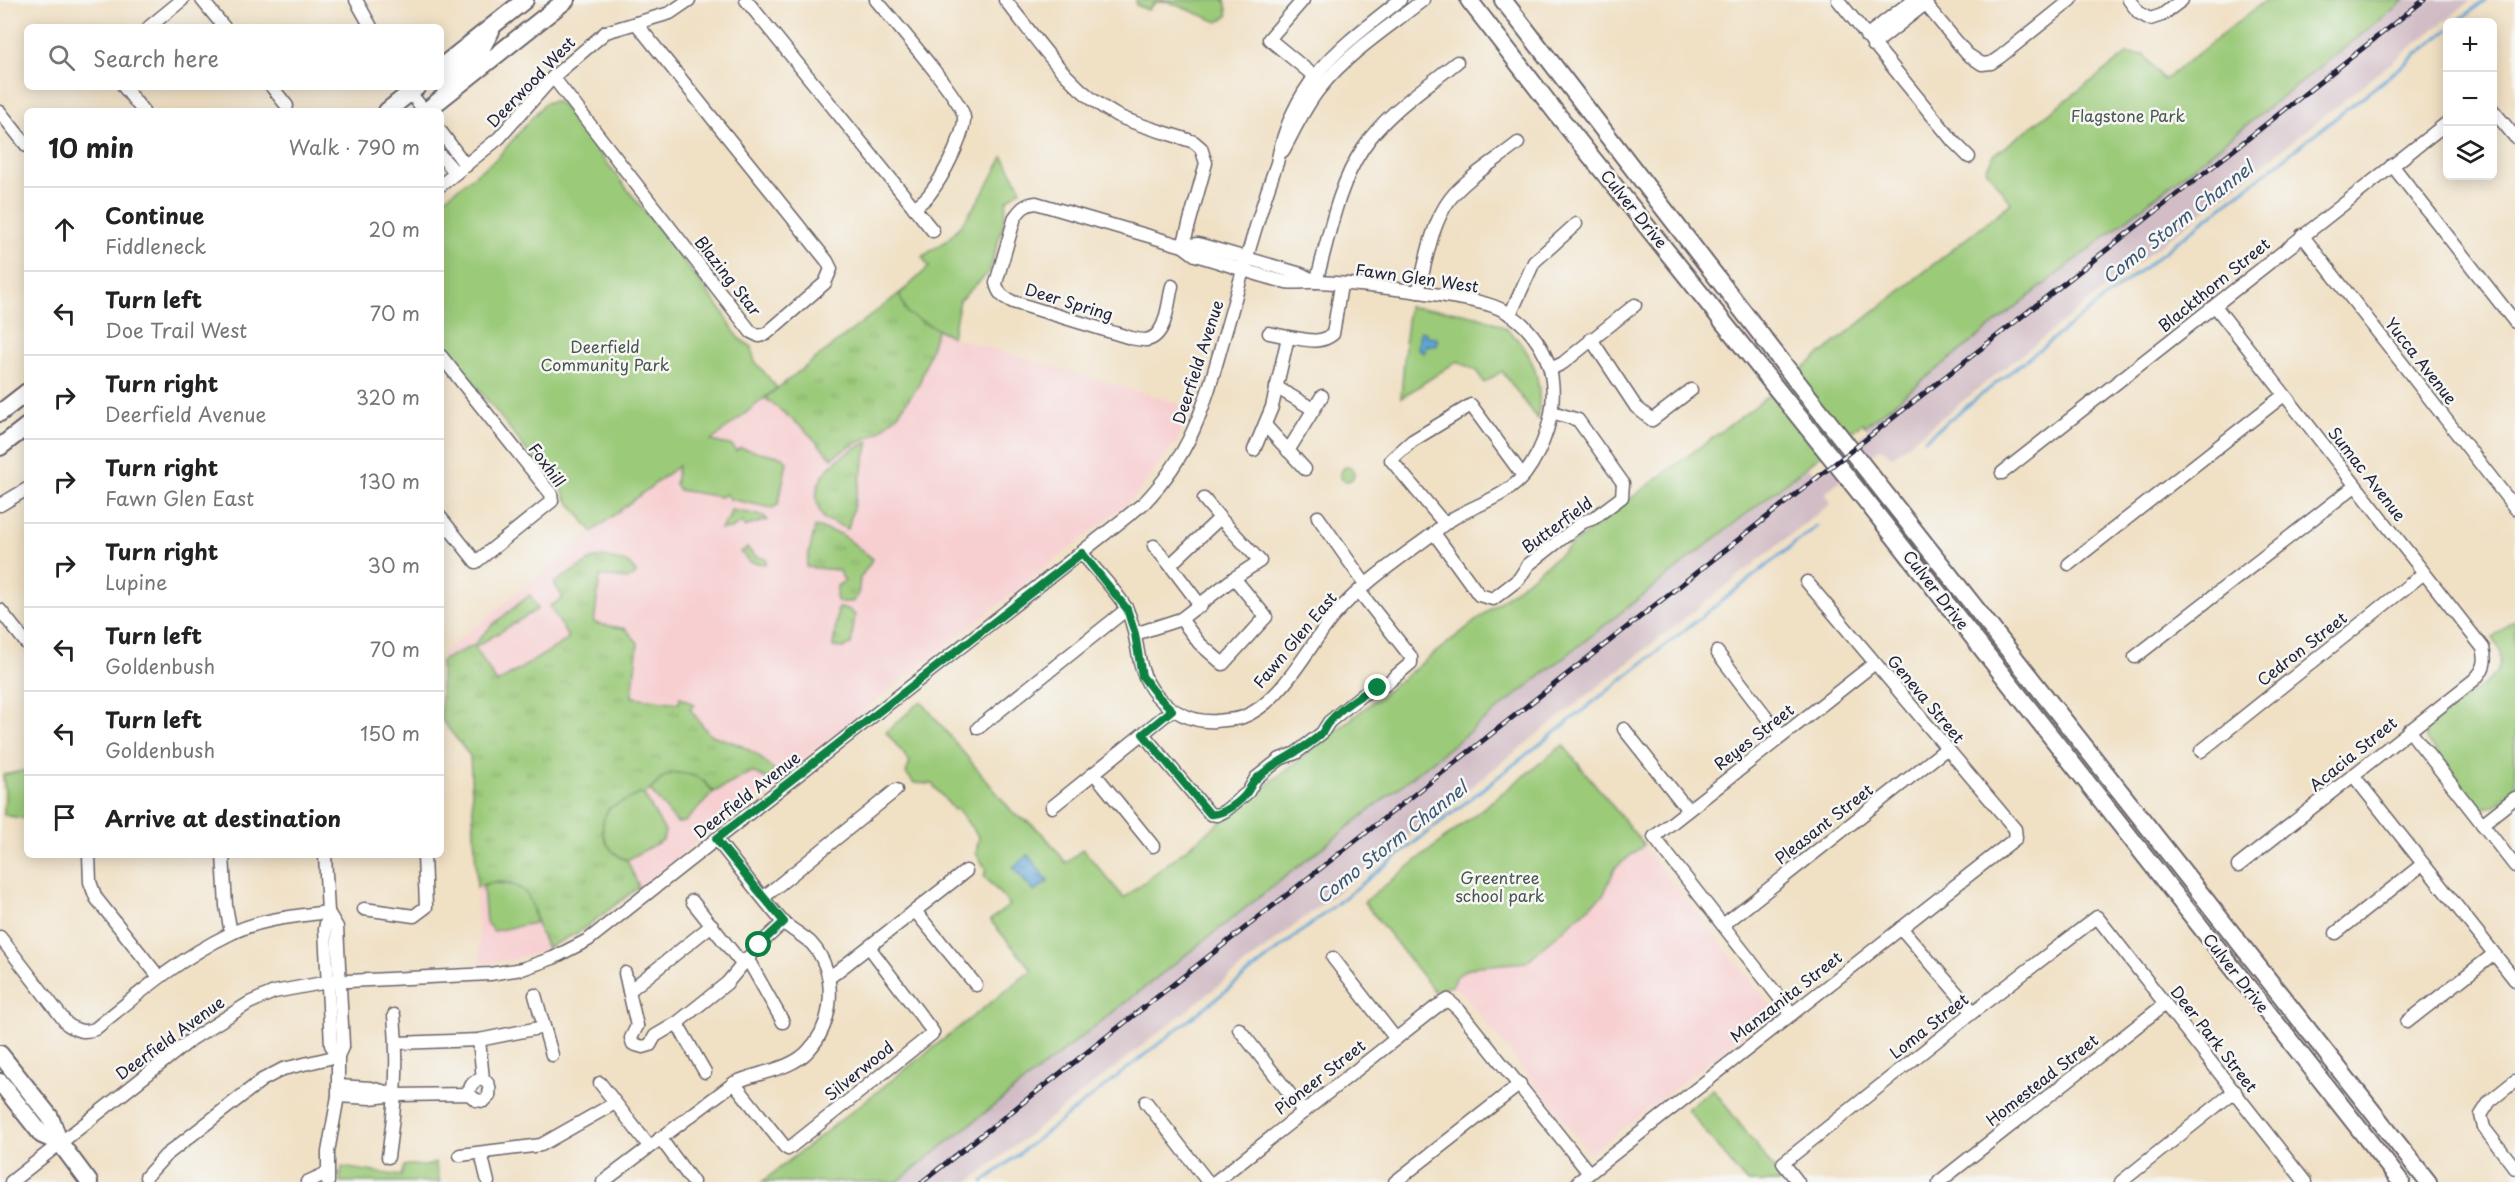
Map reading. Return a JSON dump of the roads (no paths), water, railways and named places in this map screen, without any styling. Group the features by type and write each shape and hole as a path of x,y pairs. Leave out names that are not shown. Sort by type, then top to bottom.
{"main road":[{"path":"444,65 525,0"},
{"path":"444,85 566,0"},
{"name":"Culver Drive","path":"1469,0 2401,1182"},
{"name":"Culver Drive","path":"1503,0 1804,391 2428,1182"},
{"path":"444,82 479,53 494,25"},
{"path":"419,103 434,90"},
{"path":"399,108 419,103 438,90"},
{"path":"0,413 24,394"},
{"path":"0,447 24,428"},
{"path":"0,1053 50,1117 60,1143 89,1182"},
{"path":"0,1082 42,1135 60,1143"}],"street":[{"path":"153,24 182,0"},
{"path":"202,0 222,24"},
{"path":"356,0 369,24"},
{"name":"Deerwood West","path":"444,183 500,138 553,77 606,32 670,13 690,0"},
{"path":"746,0 933,231"},
{"path":"876,0 955,98 964,117 963,130 941,177 930,195 914,208"},
{"path":"1005,0 1063,71 1096,102 1116,115 1194,142 1201,148 1206,163 1183,246"},
{"path":"1303,0 1269,39 1319,80"},
{"name":"Deerfield Avenue","path":"11,1182 124,1091 219,1020 274,992 334,982 490,974 522,969 553,958 588,940 1144,503 1179,460 1203,409 1277,163 1283,133 1292,111 1347,42 1400,0"},
{"name":"Deerfield Avenue","path":"1319,80 1345,63 1424,0"},
{"path":"1838,0 1953,141 1970,157"},
{"path":"1870,41 1920,1 1972,59 1982,64 1991,63 2072,0"},
{"path":"2129,0 2139,13 2150,19 2162,15 2182,0"},
{"name":"Blazing Star","path":"553,77 751,332 759,336 766,334 825,283 831,269 827,261 636,23"},
{"path":"1316,282 1344,185 1364,146 1382,125 1457,62"},
{"path":"126,90 141,108"},
{"path":"274,90 287,106"},
{"path":"0,112 24,142"},
{"path":"2497,114 2515,137"},
{"name":"Blackthorn Street","path":"2002,473 2443,126"},
{"path":"444,138 461,170"},
{"path":"1418,292 1439,220 1448,201 1461,186 1518,143"},
{"path":"444,158 461,170"},
{"path":"2392,165 2515,322"},
{"name":"Deer Spring","path":"1172,286 1164,323 1157,335 1147,340 1131,338 1013,302 1004,298 998,291 996,283 1015,217 1022,208 1030,203 1183,246 1195,255 1246,264"},
{"path":"1510,315 1533,262 1576,224"},
{"name":"Yucca Avenue","path":"2302,235 2515,508"},
{"name":"Fawn Glen West","path":"1246,264 1300,274 1316,282 1418,292 1494,306 1510,315 1536,339 1551,369 1553,392 1552,412 1535,458 1523,476 1510,488 1444,523 1434,533"},
{"path":"1269,333 1316,341 1328,338 1333,334 1341,285"},
{"path":"1551,369 1563,363 1635,305"},
{"name":"Sumac Avenue","path":"2215,306 2483,648 2485,664"},
{"path":"1254,450 1265,425 1288,337"},
{"path":"1591,339 1636,407 1652,420 1691,390"},
{"name":"Foxhill","path":"444,360 551,494 552,501 476,562 444,522"},
{"path":"1276,387 1313,409"},
{"path":"2069,564 2284,395"},
{"path":"1288,451 1322,396"},
{"path":"1444,523 1391,460 1412,441 1471,405 1523,476"},
{"name":"Butterfield","path":"1434,533 1479,595 1493,599 1519,579 1528,565 1583,522 1594,518 1622,497 1623,483 1578,420 1552,412"},
{"path":"1265,425 1305,470"},
{"path":"2135,657 2355,486"},
{"path":"0,505 24,491"},
{"path":"1135,634 1181,619 1260,560 1204,499"},
{"path":"1143,734 1210,814 1217,815 1245,795 1254,780 1284,757 1299,751 1322,733 1329,722 1363,694 1385,684 1411,663 1411,657 1362,588 1318,517"},
{"path":"1170,565 1220,518"},
{"name":"Fawn Glen East","path":"1082,553 1127,609 1135,634 1142,676 1172,710 1190,718 1208,722 1242,717 1270,699 1333,617 1362,588 1434,533"},
{"path":"1154,546 1201,606"},
{"name":"Cedron Street","path":"2201,751 2424,573"},
{"path":"1181,619 1194,638 1223,664 1266,617 1234,578"},
{"name":"Geneva Street","path":"1807,582 2015,830 2016,838"},
{"path":"978,728 1127,609"},
{"path":"0,610 24,640"},
{"path":"1717,652 1781,736"},
{"name":"Reyes Street","path":"1723,925 1654,837 1875,663"},
{"name":"Acacia Street","path":"2238,866 2474,680 2485,664"},
{"path":"1053,807 1172,710"},
{"path":"1623,729 1688,810"},
{"path":"2409,730 2515,866"},
{"name":"Pleasant Street","path":"1723,925 1946,749"},
{"path":"1094,773 1153,846"},
{"path":"2353,775 2515,980"},
{"path":"764,897 896,790"},
{"path":"2482,824 2515,798"},
{"name":"Manzanita Street","path":"1578,1182 2016,838"},
{"path":"603,1182 734,1083 754,1074 784,1067 808,1052 823,1028 829,1002 830,977 812,944 784,922 716,839"},
{"path":"89,858 90,882 96,898 159,977"},
{"path":"223,858 226,906 231,933"},
{"path":"307,1182 327,1178 338,1091 338,1056 344,1045 325,929 328,912 325,858"},
{"path":"364,909 414,916 426,906 424,858"},
{"path":"2336,933 2423,864"},
{"path":"830,977 966,871"},
{"path":"692,902 744,961 783,1022"},
{"path":"915,911 976,986"},
{"path":"0,937 67,1024 82,1032 95,1029 159,977 231,933 278,919 328,912"},
{"name":"Deer Park Street","path":"2097,918 2235,1091 2304,1182"},
{"name":"Loma Street","path":"1798,1182 1783,1163 1973,1012 2097,918"},
{"path":"637,1026 632,1031 633,1044 640,1047 650,1045 655,1036 677,1023 727,983 744,961 784,922"},
{"path":"629,991 712,925"},
{"path":"1723,925 1792,1014"},
{"path":"1901,928 1973,1012"},
{"name":"Silverwood","path":"734,1083 788,1149 932,1034 933,1032 868,947"},
{"path":"2407,1022 2494,954"},
{"path":"1333,958 1396,1039"},
{"path":"625,973 637,1026"},
{"path":"535,995 552,1055"},
{"name":"Pioneer Street","path":"1215,1182 1436,1007 1448,1000 1459,1010 1520,1084"},
{"name":"Homestead Street","path":"1939,1182 2165,1004"},
{"path":"387,1157 397,1095 397,1043 394,1015"},
{"path":"677,1023 705,1072"},
{"path":"637,1026 648,1028 655,1036"},
{"path":"397,1043 479,1040 544,1027"},
{"path":"1239,1029 1304,1112"},
{"path":"479,1040 483,1079"},
{"path":"146,1177 165,1156 262,1080 283,1070 338,1056"},
{"path":"338,1091 371,1088 397,1095 468,1094 476,1100 484,1101 489,1096 488,1082 483,1079 474,1081 468,1094"},
{"path":"2515,1081 2490,1101 2481,1115 2484,1128 2515,1168"},
{"path":"600,1083 649,1146"},
{"path":"1395,1182 1520,1084 1589,1173"},
{"path":"2121,1182 2235,1091"},
{"path":"1146,1102 1208,1182"},
{"path":"459,1155 541,1145 615,1103"},
{"path":"660,1138 693,1182"},
{"path":"481,1153 488,1182"}],"water":[{"path":"1420,331 1426,332 1426,336 1436,338 1438,341 1435,346 1427,345 1424,353 1418,349"},
{"path":"1028,855 1048,881 1034,892 1013,867"}],"waterway":[{"name":"Como Storm Channel","path":"2462,18 2485,0"},
{"name":"Como Storm Channel","path":"1925,439 2443,34"},
{"name":"Como Storm Channel","path":"983,1182 1817,526"}],"railway":[{"path":"922,1182 2424,0"}],"park label":[{"name":"Flagstone Park","path":"2128,116"},
{"name":"Deerfield Community Park","path":"605,356"},
{"name":"Greentree school park","path":"1500,887"}]}
